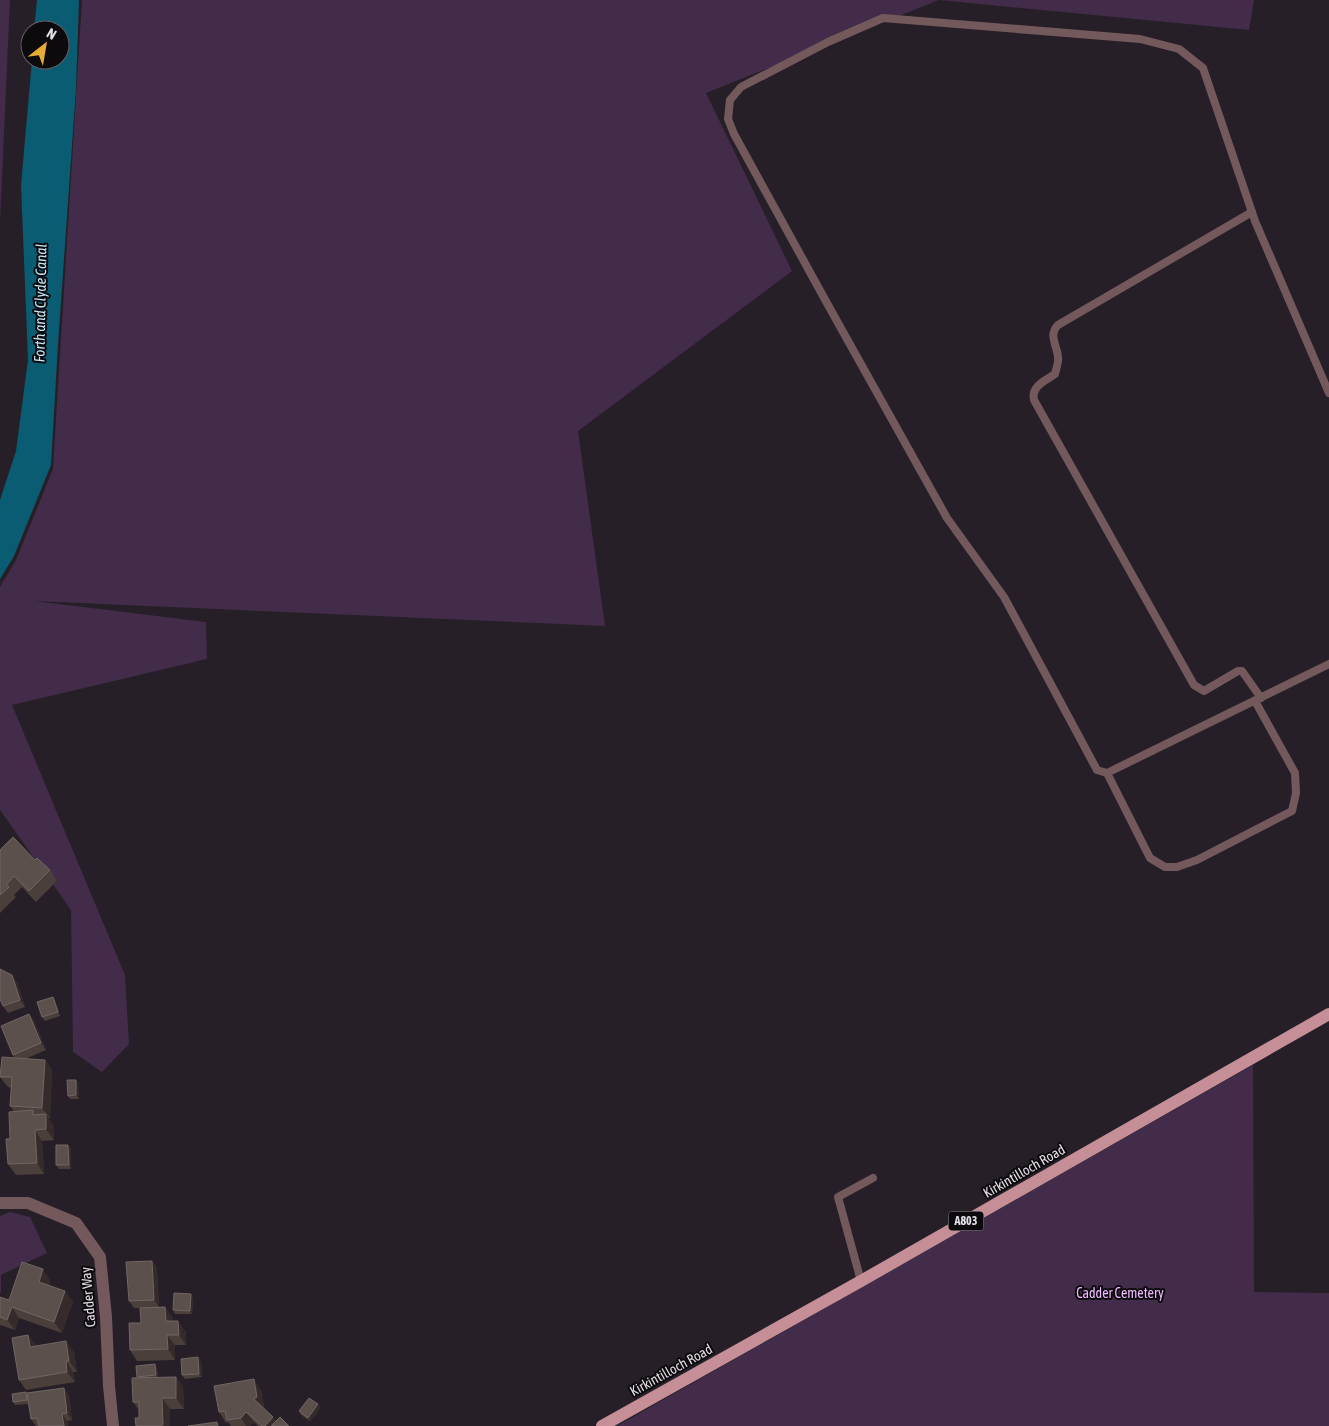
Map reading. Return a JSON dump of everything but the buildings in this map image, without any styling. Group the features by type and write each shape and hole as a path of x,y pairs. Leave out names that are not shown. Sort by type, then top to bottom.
{"main road":[{"name":"Kirkintilloch Road","path":"602,1426 861,1281 1329,1014"}],"street":[{"name":"Cadder Way","path":"0,1203 28,1203 76,1223 100,1257 113,1426"}],"lane":[{"path":"1329,393 1252,212 1203,68 1179,49 1140,39 883,18 828,42 742,87 730,100 728,119 734,134 947,518 1004,597 1097,770 1107,772 1329,664"},
{"path":"1107,772 1150,858 1165,867 1178,867 1197,860 1292,811 1296,793 1295,773 1242,671 1238,671 1204,690 1194,685 1039,408 1033,394 1037,386 1055,374 1059,359 1053,336 1054,329 1058,325 1252,212"},
{"path":"861,1281 838,1198 873,1178"}],"green space":[{"path":"0,0 10,0 0,221"},
{"path":"82,0 939,0 706,93 792,271 578,431 605,626 34,601 206,622 207,659 12,705 125,975 129,1044 102,1072 73,1052 71,910 0,810 0,587 16,560 53,469"},
{"path":"939,0 1254,0 1249,30"},
{"name":"Cadder Cemetery","path":"1253,1065 1254,1292 1329,1293 1329,1426 617,1426"},
{"path":"10,1212 30,1217 47,1253 1,1275 0,1293 0,1216"}],"water":[{"name":"Forth and Clyde Canal","path":"37,0 79,0 76,89 51,465 14,556 0,579 0,500 16,451 28,360 21,185 31,70 70,70 70,20 35,20"}]}
